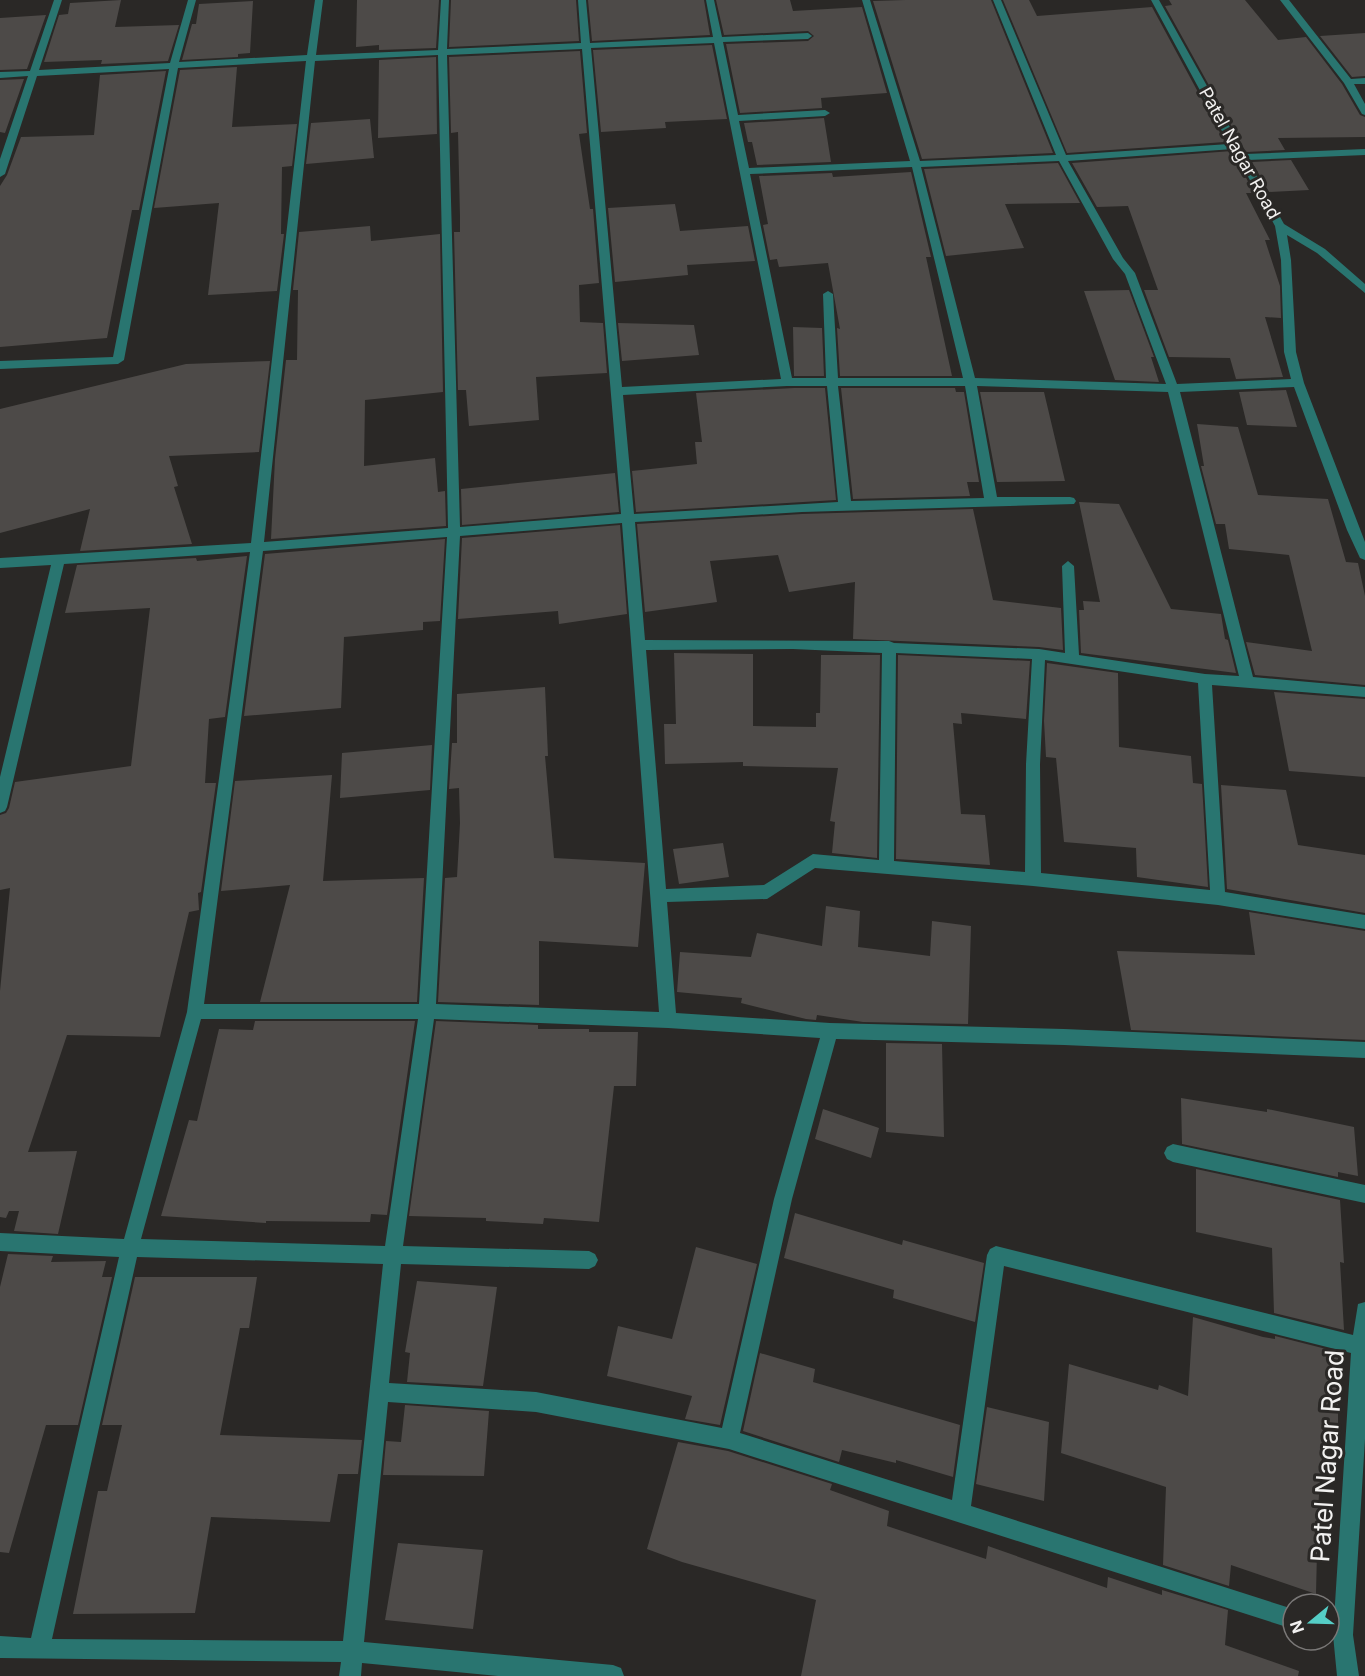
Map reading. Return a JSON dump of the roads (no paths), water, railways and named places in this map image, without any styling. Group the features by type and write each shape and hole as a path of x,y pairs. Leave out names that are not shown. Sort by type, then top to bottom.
{"street":[{"path":"0,174 58,0"},
{"path":"0,365 118,360 174,65 192,0"},
{"path":"39,1649 130,1248 195,1012 257,546 311,58 320,0"},
{"path":"350,1676 393,1256 427,1011 454,530 442,52 445,0"},
{"path":"582,0 618,391 660,896 668,1020"},
{"path":"710,0 787,382"},
{"path":"866,0 916,165 970,382 991,501"},
{"path":"997,0 1062,158 1118,260 1130,273 1173,387 1247,681"},
{"name":"Patel Nagar Road","path":"1155,0 1280,226 1286,260 1290,352 1298,383 1359,529 1365,555"},
{"path":"1284,0 1348,82 1365,111"},
{"path":"0,75 311,58 808,36"},
{"path":"1348,82 1365,81"},
{"path":"733,118 825,112"},
{"path":"746,171 1062,158 1236,146"},
{"path":"1243,157 1365,152"},
{"path":"1280,226 1321,251 1365,290"},
{"path":"828,294 832,382 845,506"},
{"path":"618,391 787,382 970,382 1173,387 1298,383"},
{"path":"0,563 627,518 845,506 1070,501"},
{"path":"0,807 59,560"},
{"path":"1068,566 1072,659"},
{"path":"638,645 890,646 1039,654 1205,679 1365,692"},
{"path":"886,867 890,646"},
{"path":"1033,879 1033,764 1039,654"},
{"path":"1205,679 1218,898"},
{"path":"660,896 767,892 813,861 1033,879 1218,898 1365,922"},
{"path":"195,1012 427,1011 668,1020 830,1031 1064,1037 1365,1050"},
{"path":"729,1439 783,1199 830,1031"},
{"path":"1173,1153 1365,1194"},
{"path":"0,1242 130,1248 589,1260"},
{"path":"960,1513 996,1255 1363,1347"},
{"name":"Patel Nagar Road","path":"1340,1592 1365,1311"},
{"path":"380,1392 536,1402 729,1439 1281,1615"},
{"path":"0,1647 353,1652 613,1676"},
{"name":"Patel Nagar Road","path":"1341,1650 1348,1676"}]}
